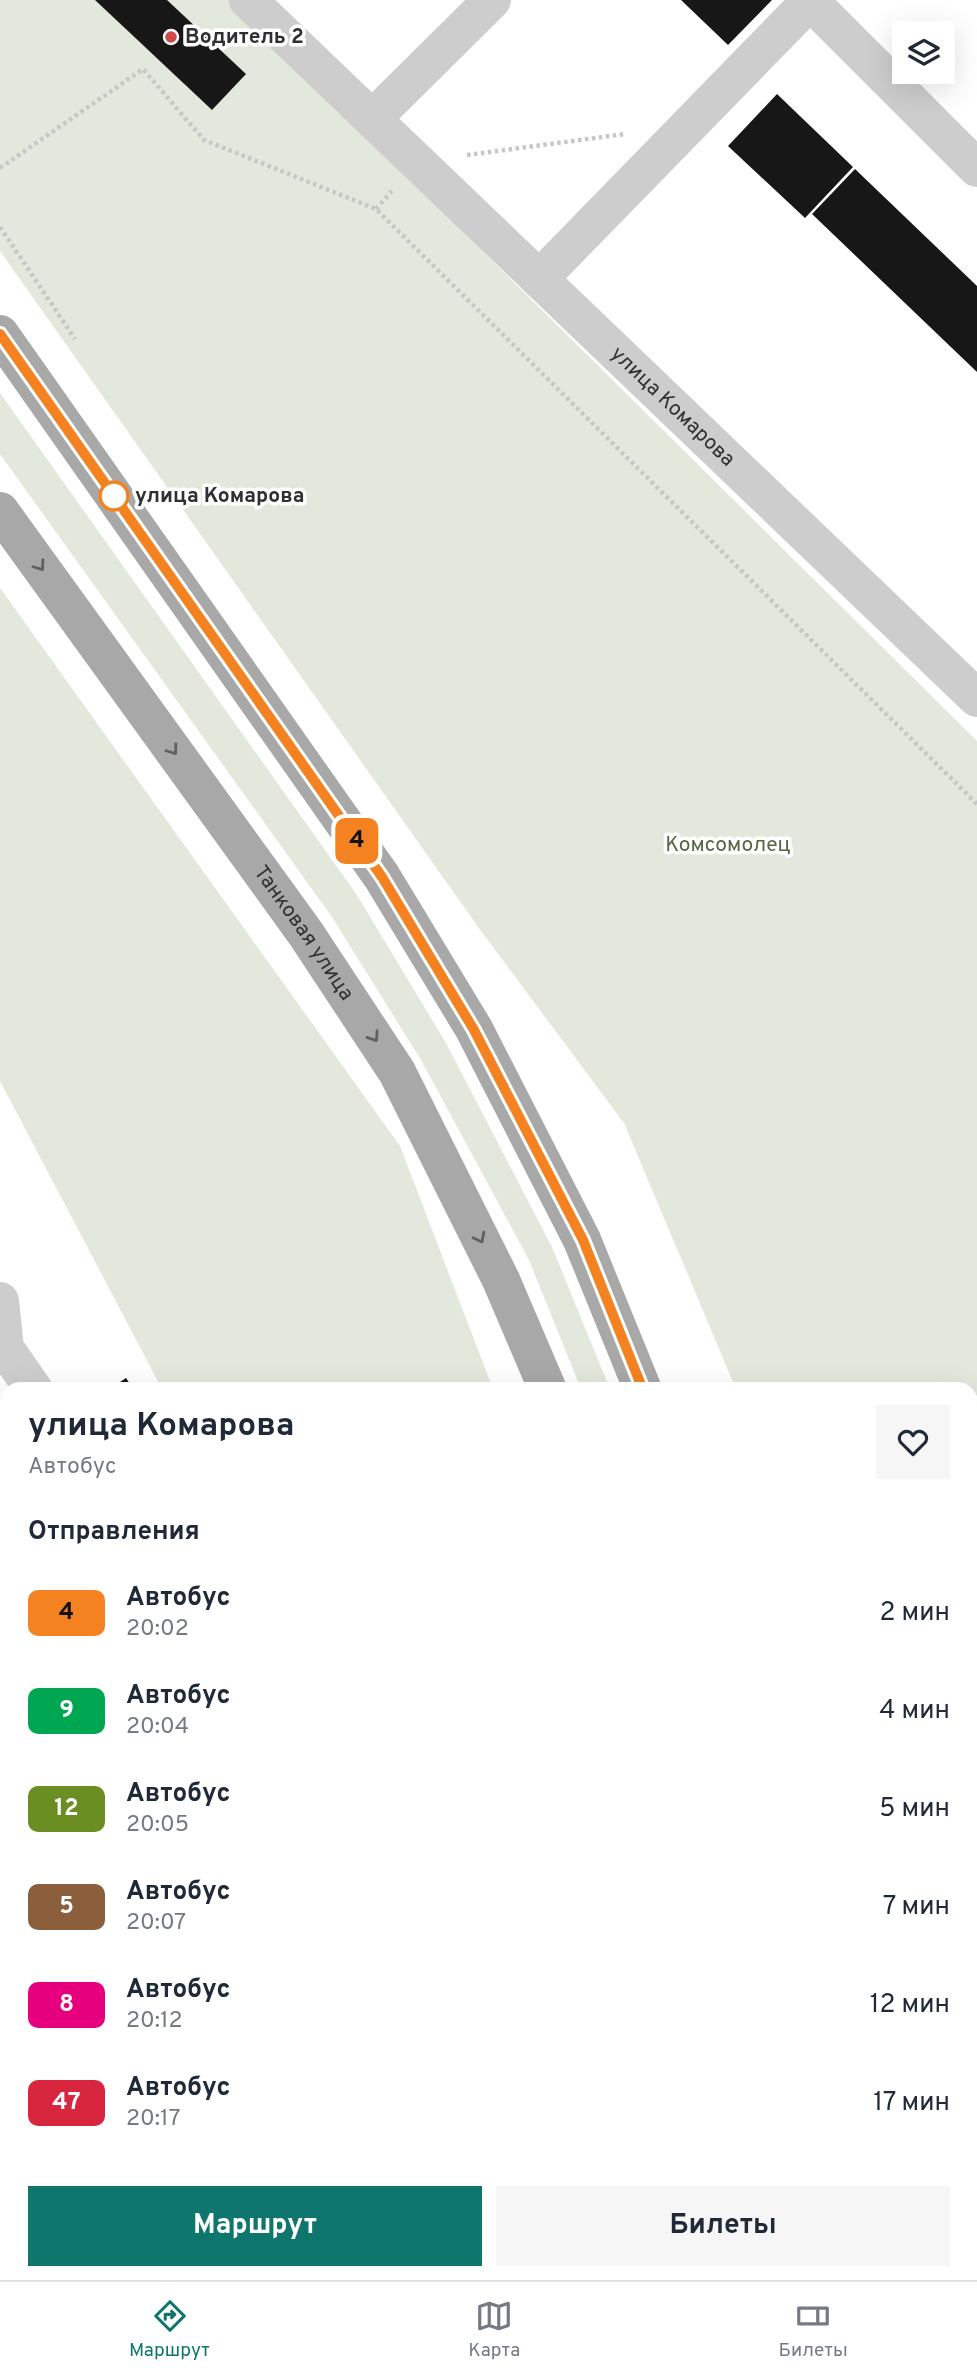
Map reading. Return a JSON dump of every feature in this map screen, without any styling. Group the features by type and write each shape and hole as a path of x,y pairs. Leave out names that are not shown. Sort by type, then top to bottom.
{"main road":[{"path":"0,334 390,889 474,1030 583,1240 640,1382"},
{"name":"Танковая улица","path":"0,511 306,934 397,1072 501,1280 545,1382"}],"street":[{"name":"улица Комарова","path":"248,0 977,698"},
{"path":"372,119 492,0"},
{"path":"539,279 811,1 977,168"},
{"path":"0,1301 5,1348 28,1382"}],"path":[{"path":"0,168 143,69 204,140 376,209 977,804"},
{"path":"376,209 417,162 690,125"},
{"path":"0,227 75,339"}],"green space":[{"name":"Комсомолец","path":"0,0 229,0 977,741 977,1382 733,1382 624,1123 481,931 0,251"},
{"path":"0,393 357,895 446,1043 552,1247 607,1382 578,1382 529,1260 421,1060 332,917 0,454"},
{"path":"0,588 400,1146 490,1382 158,1382 0,1081"}],"building":[{"name":"Водитель 2","path":"95,0 167,0 246,74 212,110"},
{"path":"681,0 772,0 728,45"},
{"path":"777,94 853,167 805,218 728,146"},
{"path":"855,169 977,286 977,372 812,214"}],"bus line":[{"name":"4","path":"0,334 382,877 474,1030 583,1240 640,1382"}],"place":[{"name":"Водитель 2","path":"171,37"},
{"name":"улица Комарова","path":"114,496"}]}
